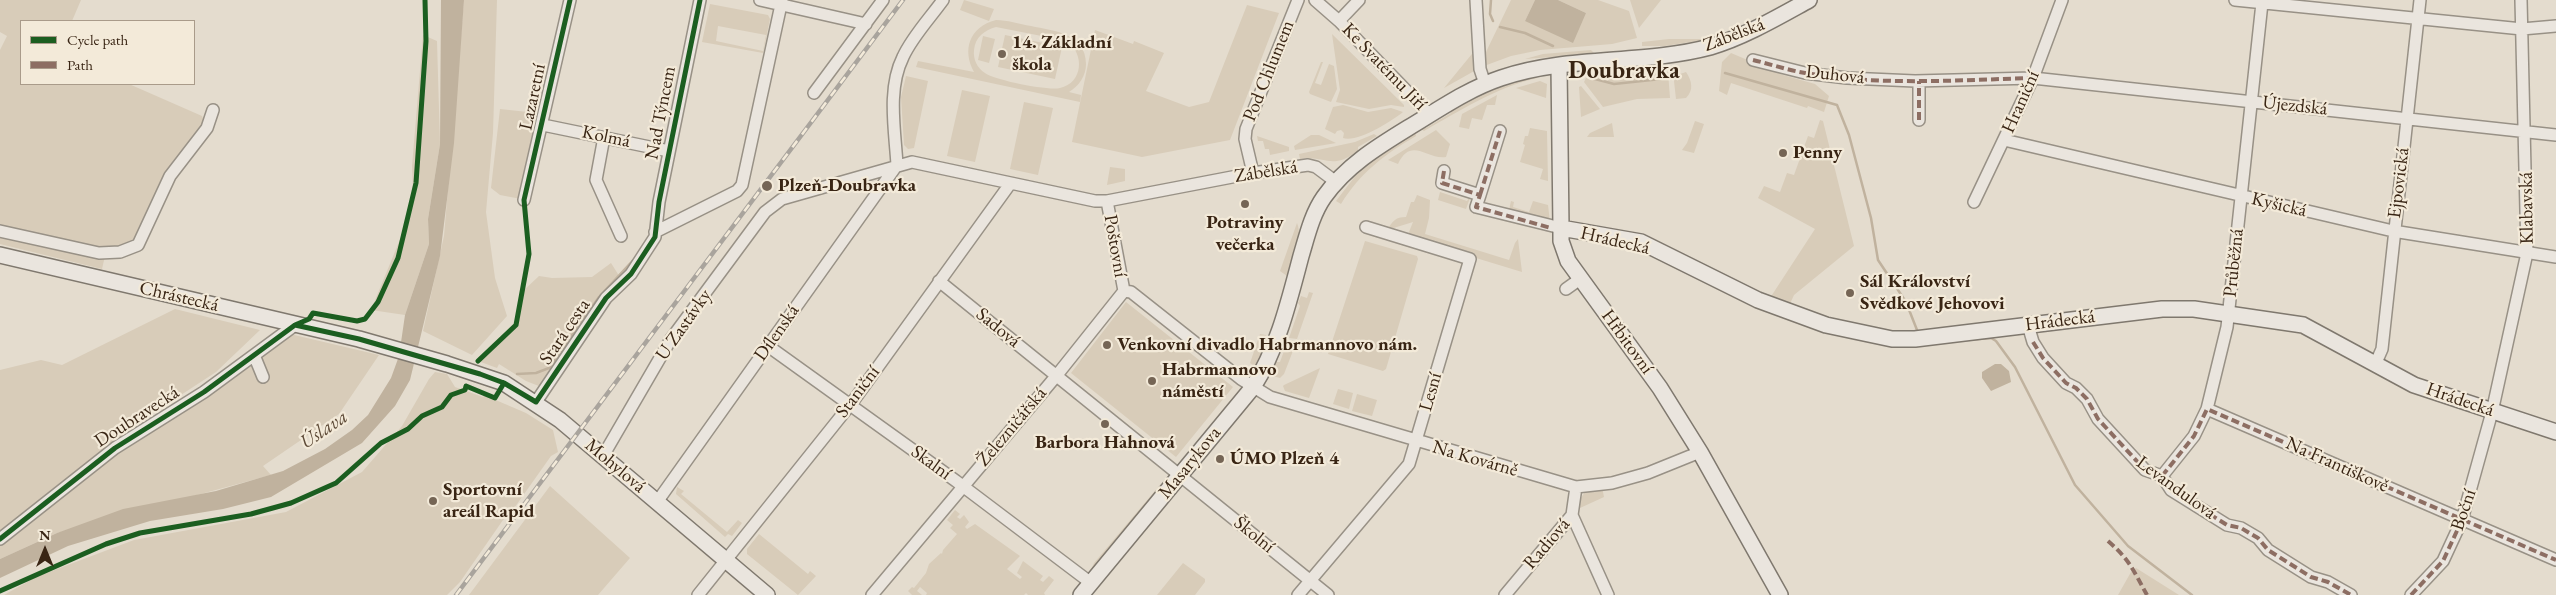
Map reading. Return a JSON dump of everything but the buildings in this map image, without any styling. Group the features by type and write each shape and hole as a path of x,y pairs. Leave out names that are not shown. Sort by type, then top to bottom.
{"main road":[{"name":"Zábělská","path":"1336,182 1366,155 1430,115 1485,84 1514,74 1559,66 1708,48 1772,20 1809,0"},
{"name":"Hřbitovní","path":"1559,66 1556,228 1568,261 1660,388 1700,452 1780,595"},
{"name":"Masarykova","path":"1082,595 1253,387 1262,372 1280,330 1307,232 1322,200 1336,182"},
{"name":"Hrádecká","path":"1556,228 1641,242 1781,310 1864,334 1892,339 1914,339 2162,308 2229,314 2302,324 2327,336 2376,365 2428,390 2556,432"},
{"name":"Chrástecká","path":"0,255 359,339 447,364"},
{"name":"Mohylová","path":"447,364 496,379 536,402 603,456 767,595"}],"street":[{"name":"Lazaretní","path":"524,200 543,125 570,0"},
{"name":"Nad Týncem","path":"656,232 669,151 700,0"},
{"path":"760,0 782,2 866,24"},
{"path":"814,93 883,0"},
{"path":"897,164 893,97 897,74 903,56 943,0"},
{"name":"Pod Chlumem","path":"1253,173 1245,139 1246,129 1298,0"},
{"name":"Ke Svatému Jiří","path":"1314,0 1339,21 1430,115"},
{"path":"1339,21 1359,0"},
{"path":"1476,0 1480,69 1485,84"},
{"name":"Hraniční","path":"1974,202 2033,78 2062,0"},
{"path":"2235,0 2522,29 2556,26"},
{"name":"Ejpovická","path":"2376,365 2382,349 2393,232 2420,0"},
{"name":"Klabavská","path":"2492,412 2527,253 2526,132 2521,0"},
{"path":"656,232 737,191 742,185 782,2"},
{"name":"Průběžná","path":"2229,314 2262,3"},
{"name":"Duhová","path":"1753,60 1805,73 1919,80 2033,78"},
{"name":"Újezdská","path":"2033,78 2556,135"},
{"path":"1919,80 1919,120"},
{"path":"0,231 99,253 120,252 138,245 170,176 207,128 213,110"},
{"name":"Kolmá","path":"543,125 669,151"},
{"path":"1444,172 1442,183 1480,195 1500,130"},
{"path":"604,137 596,180 621,236"},
{"name":"Kyšická","path":"2004,140 2393,232 2556,258"},
{"name":"Zábělská","path":"776,202 897,164 912,162 1084,200 1107,201 1253,173 1308,165 1316,167 1336,182"},
{"name":"Dílenská","path":"657,502 897,164"},
{"name":"Staniční","path":"698,595 850,405 1010,184"},
{"name":"Hrádecká","path":"1480,195 1476,207 1556,228"},
{"name":"Poštovní","path":"1107,201 1124,291"},
{"name":"U Zastávky","path":"603,456 671,339 765,212 776,202"},
{"name":"Lesní","path":"1298,595 1409,464 1470,259 1366,227"},
{"name":"Stará cesta","path":"536,402 606,298 631,274 655,237 656,232"},
{"path":"1566,289 1580,279"},
{"name":"Sadová","path":"939,281 1057,375"},
{"path":"1180,475 1057,375 1124,291 1131,292 1253,387"},
{"path":"2162,476 2194,436 2207,408 2229,314"},
{"name":"Doubravecká","path":"0,539 115,448 204,392 295,325"},
{"name":"Levandulová","path":"2028,325 2033,342 2043,358 2066,383 2076,388 2087,399 2098,419 2146,470 2162,476 2171,490 2227,525 2241,528 2258,538 2268,550 2311,577 2328,582 2351,595"},
{"name":"Skalní","path":"768,346 962,486 1091,583"},
{"path":"254,355 263,376"},
{"name":"Železničářská","path":"872,595 1057,375"},
{"name":"Na Kovárně","path":"1253,387 1279,400 1417,442 1576,487 1612,483 1648,473 1700,452"},
{"name":"Na Františkově","path":"2207,408 2556,560"},
{"name":"Boční","path":"2411,595 2443,561 2462,520 2492,412"},
{"name":"Školní","path":"1180,475 1328,595"},
{"name":"Radiová","path":"1505,595 1572,515 1576,487"},
{"path":"1572,515 1608,595"}],"shaded area":[{"path":"0,0 81,0 72,20 20,20 20,85 131,85 202,116 207,128 170,176 138,245 120,252 0,231 0,50 7,36 0,32"},
{"path":"441,0 464,0 454,143 440,256 410,380 395,406 362,443 271,497 223,509 150,521 68,546 0,578 0,559 57,533 123,509 216,491 283,471 325,449 352,430 368,415 391,378 399,356 405,315 429,244 428,219 440,144"},
{"path":"464,0 497,0 493,133 486,212 495,278 507,316 472,355 423,331 444,236"},
{"path":"964,0 994,9 989,21 960,10"},
{"path":"1511,0 1535,0 1525,21 1586,13 1558,0 1598,0 1629,11 1637,38 1612,44 1540,50 1511,56 1484,66 1486,52"},
{"path":"1535,0 1558,0 1586,13 1573,43 1525,21"},
{"path":"1630,0 1661,0 1639,28"},
{"path":"710,4 768,15 770,19 763,53 702,42","holes":["718,26 766,35 763,51 716,41"]},
{"path":"1247,5 1279,13 1230,140 1142,157 1072,142 1095,30 1133,44 1134,41 1164,53 1146,91 1189,107 1209,102"},
{"path":"996,20 1009,21 1059,32 1075,40 1085,54 1086,68 1081,80 1069,92 1081,95 1080,102 916,67 918,61 974,72 969,56 970,40 979,28","holes":["996,27 1067,41 1077,53 1079,68 1073,80 1068,85 1060,88 1033,86 990,76 980,69 974,57 978,38 984,32"]},
{"path":"1332,34 1404,107 1391,105 1369,109 1336,102 1340,90"},
{"path":"423,35 437,41 440,144 428,219 429,244 405,315 371,310 401,237 413,191 412,166"},
{"path":"1005,35 1062,47 1055,79 998,67"},
{"path":"983,36 995,39 989,63 978,60"},
{"path":"1669,39 1703,40 1665,46 1642,46 1642,42"},
{"path":"1476,49 1476,70 1444,88"},
{"path":"1591,50 1595,54 1525,59 1543,54"},
{"path":"1731,53 1783,75 1815,84 1829,96 1824,112 1731,83 1727,95 1719,91 1722,62"},
{"path":"1321,62 1323,62 1315,83 1321,85 1329,64 1334,66 1337,89 1331,102 1309,92"},
{"path":"1668,72 1670,98 1637,99 1603,107 1584,82 1586,78"},
{"path":"1686,72 1691,82 1689,95 1686,98 1676,99 1674,81 1677,75"},
{"path":"1538,75 1537,78 1522,82 1479,100 1424,131 1419,128 1423,126 1426,128 1451,113 1451,109 1488,89"},
{"path":"906,76 928,81 914,148 908,149 904,145 901,97"},
{"path":"1540,81 1547,84 1546,98 1516,88"},
{"path":"1581,86 1600,109 1581,117 1579,87"},
{"path":"962,90 990,96 975,162 947,156"},
{"path":"1497,95 1495,105 1487,105 1482,120 1472,118 1469,129 1459,127 1462,114"},
{"path":"1024,102 1053,108 1038,175 1010,169"},
{"path":"1343,105 1368,112 1391,108 1403,112 1383,126 1349,139 1343,138 1344,133 1341,130 1335,134 1325,129 1333,107"},
{"path":"500,109 537,113 521,199 500,195 491,188"},
{"path":"1820,120 1823,121 1854,246 1794,295 1789,306 1770,298 1815,229 1758,198 1764,186 1780,192 1787,173 1794,175 1808,136 1814,138"},
{"path":"1695,121 1704,124 1694,153 1682,150 1687,143"},
{"path":"1612,123 1614,137 1587,137 1590,133"},
{"path":"1530,128 1547,131 1548,181 1540,179 1543,169 1520,162 1525,145 1523,144 1525,136 1528,136"},
{"path":"1415,130 1416,136 1374,165 1356,183 1341,204 1336,201 1363,166"},
{"path":"1436,130 1450,144 1446,157 1414,150 1403,156 1398,164 1388,160"},
{"path":"1374,134 1377,136 1358,147 1358,151 1349,157 1341,160 1300,159 1299,154 1355,142"},
{"path":"1311,135 1319,135 1336,143 1295,150 1294,146"},
{"path":"1257,136 1289,147 1289,151 1270,155 1269,149 1265,149 1263,141 1258,141"},
{"path":"1110,167 1125,169 1125,181 1107,185"},
{"path":"1440,192 1467,201 1471,195 1466,209 1438,200"},
{"path":"1417,195 1430,200 1429,218 1425,234 1509,260 1518,239 1522,272 1407,237 1413,222 1387,230 1395,220 1406,217 1411,202 1414,202"},
{"path":"1511,201 1514,202 1513,207 1529,212 1533,201 1548,205 1550,222 1509,210"},
{"path":"1297,223 1299,229 1298,242 1295,257 1287,276 1280,271"},
{"path":"0,232 105,256 102,269 0,244"},
{"path":"1365,241 1417,256 1418,259 1386,369 1383,371 1328,354"},
{"path":"611,263 623,282 544,388 526,381 499,364 497,368 478,361 516,325 522,292 539,276 552,278 592,277"},
{"path":"1309,292 1313,293 1297,339 1289,338 1300,306 1298,303 1301,296 1307,298"},
{"path":"1126,302 1233,387 1176,457 1071,373"},
{"path":"175,309 260,330 216,372 132,427 144,435 290,334 379,355 339,414 263,466 271,475 57,533 0,559 0,370 41,360 62,365"},
{"path":"1260,334 1266,335 1265,348 1256,367 1250,363"},
{"path":"1288,340 1296,343 1284,374 1280,378 1269,375 1276,362 1280,362"},
{"path":"1995,364 2001,364 2009,371 2011,382 1991,391 1982,378 1982,372"},
{"path":"1320,368 1309,398 1285,391 1284,385"},
{"name":"Sportovní areál Rapid","path":"435,372 447,374 455,387 483,397 484,395 526,413 553,430 558,452 551,456 460,582 447,595 4,595 36,577 134,540 286,512 362,472 402,426"},
{"path":"1338,389 1353,393 1349,409 1333,404"},
{"path":"1357,394 1377,400 1372,416 1352,411"},
{"path":"1163,485 1093,572 1090,572 1094,563 1159,486"},
{"path":"550,486 630,558 598,595 469,595"},
{"path":"677,487 684,491 681,494 727,532 738,520 742,523 732,536 728,534 725,537 676,494"},
{"path":"1602,487 1604,497 1580,508 1579,504 1585,493"},
{"path":"955,510 960,514 957,517 960,519 964,515 969,522 965,527 967,529 975,524 1020,556 1007,569 1020,579 1022,577 1017,573 1023,561 1043,576 1040,580 1043,582 1049,576 1054,580 1044,593 1045,595 1028,595 1026,593 1024,595 926,595 927,593 920,587 917,591 922,595 912,595 908,591 912,587 914,588 926,573 929,564 942,554 943,550 957,534 950,528 953,525 947,520"},
{"path":"759,534 808,574 810,571 816,576 798,595 747,554 747,549"},
{"path":"1183,563 1205,579 1205,582 1195,595 1157,595"},
{"path":"2136,568 2179,595 2118,595 2131,572"}],"waterway":[{"path":"1491,0 1490,14 1493,21"},
{"path":"1500,27 1525,33 1553,46"},
{"path":"1725,73 1837,105 1849,135 1871,218 1878,260 1906,302 1917,330"},
{"path":"1595,79 1614,84 1661,79"},
{"path":"517,374 536,373 549,368 599,297 637,256"},
{"path":"1967,340 1991,338 1996,341 2015,367 2075,485 2128,546 2192,595"}],"railway":[{"path":"456,595 903,0"}],"marked path":[{"path":"1753,60 1805,73 1861,80 1948,81 2033,78"},
{"path":"1919,81 1919,120"},
{"path":"1480,195 1500,131"},
{"path":"1444,171 1442,183 1480,195 1476,207 1551,228"},
{"path":"2033,342 2043,358 2066,383 2076,388 2087,399 2098,419 2145,470 2162,476 2171,490 2227,525 2241,528 2258,538 2268,550 2311,577 2328,582 2351,595"},
{"path":"2162,476 2194,436 2207,409 2556,560"},
{"path":"2411,595 2443,561 2462,520"},
{"path":"2108,541 2126,560 2147,595"}],"cycle path":[{"path":"0,539 115,448 204,392 295,325 309,319 313,313 357,321 365,319 378,302 398,258 416,183 426,41 425,0"},
{"path":"478,361 516,325 529,254 524,200 570,0"},
{"path":"295,325 359,339 480,374 504,383 536,402 606,298 631,274 655,237 659,202 700,0"},
{"path":"0,591 106,544 140,533 251,514 291,503 336,483 381,443 408,429 422,416 442,407 451,395 465,390 466,386 495,398 504,383"}],"place":[{"name":"14. Základní škola","path":"1002,54"},
{"name":"Penny","path":"1783,153"},
{"name":"Plzeň-Doubravka","path":"767,186"},
{"name":"Potraviny večerka","path":"1245,204"},
{"name":"Sál Království Svědkové Jehovovi","path":"1850,293"},
{"name":"Venkovní divadlo Habrmannovo nám.","path":"1107,345"},
{"name":"Habrmannovo náměstí","path":"1152,381"},
{"name":"Barbora Hahnová","path":"1105,424"},
{"name":"ÚMO Plzeň 4","path":"1220,459"},
{"name":"Sportovní areál Rapid","path":"433,501"}],"district":[{"name":"Doubravka","path":"1624,71"}],"water label":[{"name":"Úslava","path":"324,430"}]}
